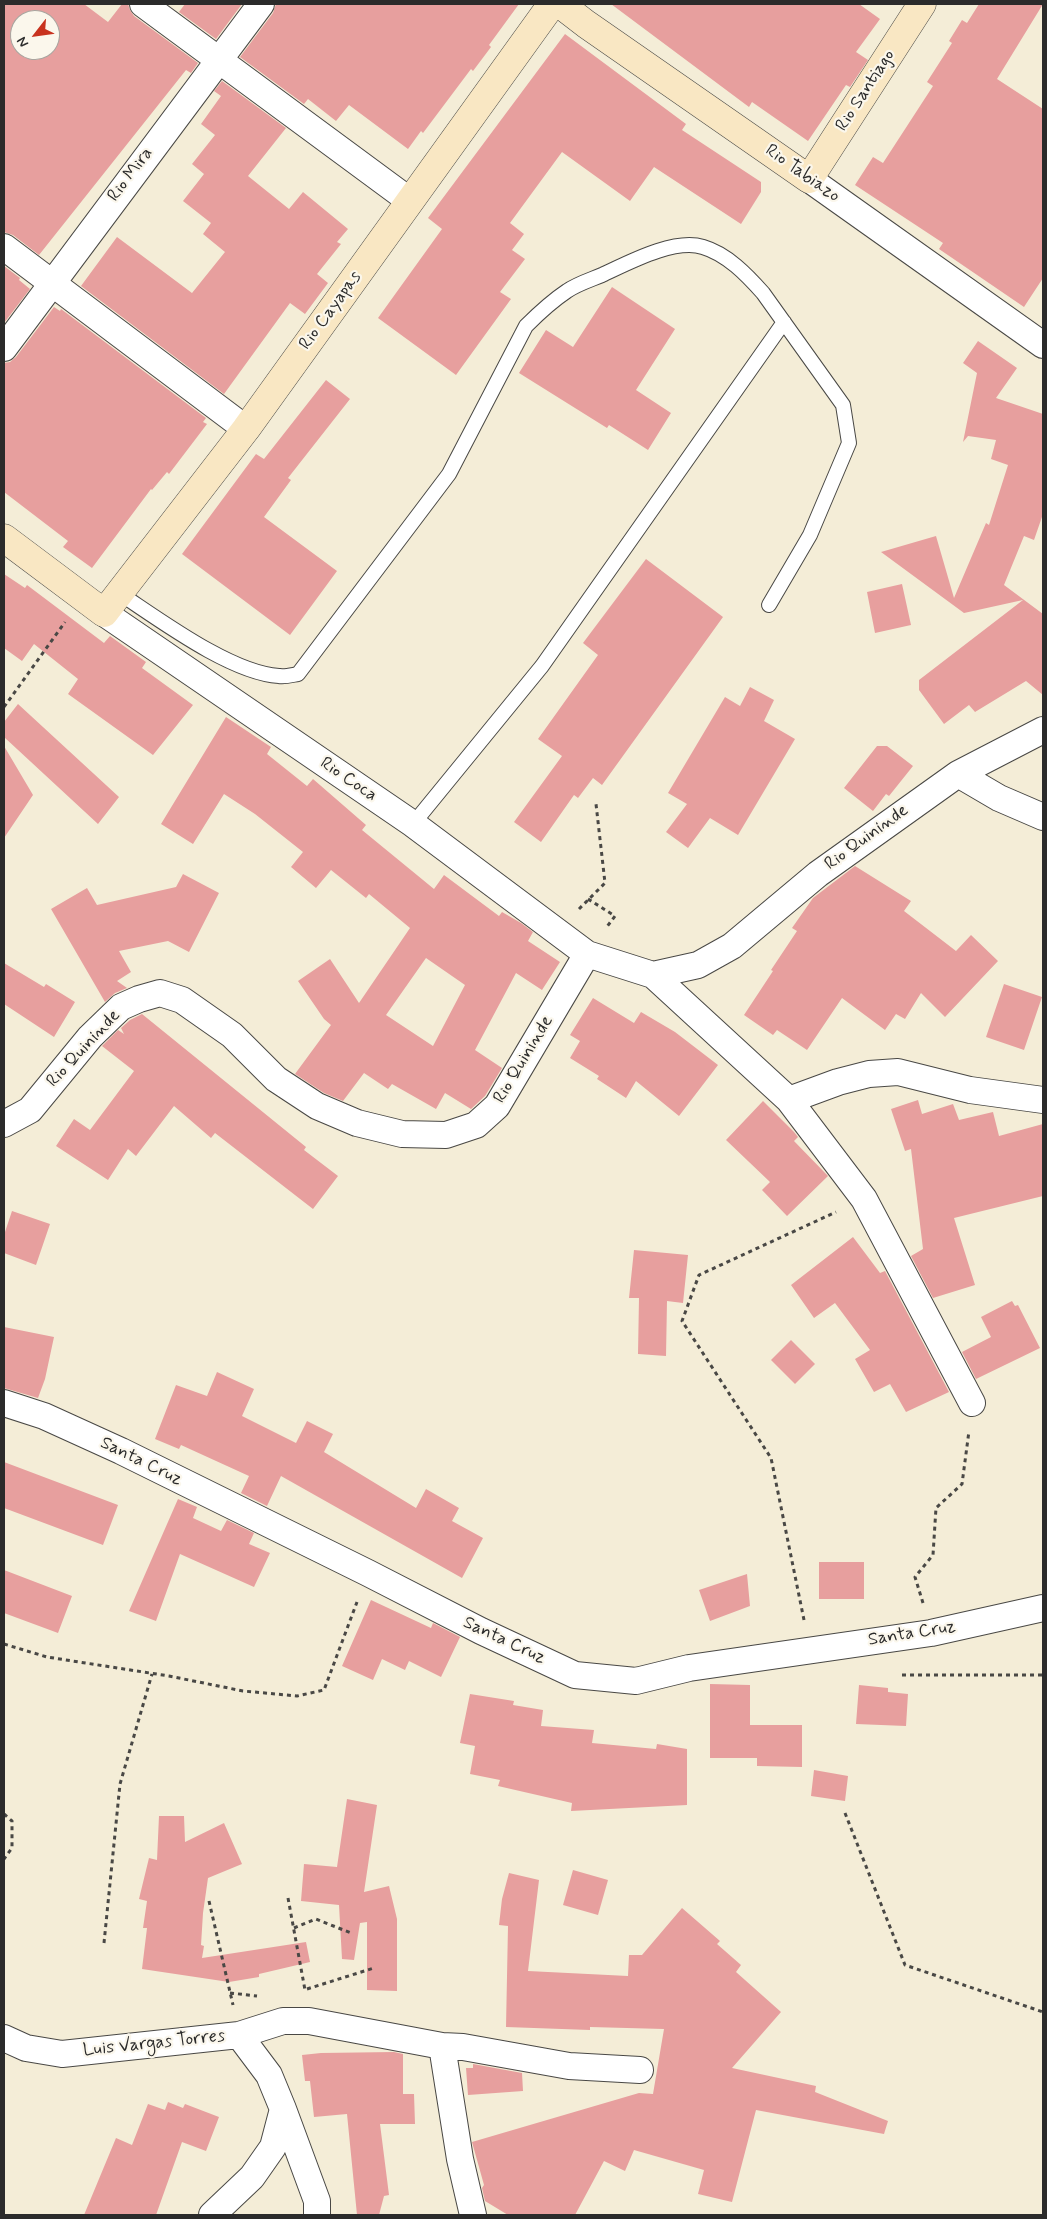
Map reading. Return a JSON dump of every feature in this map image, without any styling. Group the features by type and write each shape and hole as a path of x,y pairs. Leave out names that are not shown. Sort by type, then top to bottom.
{"street":[{"path":"143,4 410,201"},
{"name":"Rio Mira","path":"4,348 260,4"},
{"name":"Rio Cayapas","path":"111,603 246,429 552,4"},
{"name":"Rio Tabiazo","path":"560,4 809,179 1040,333"},
{"name":"Rio Santiago","path":"809,179 922,4"},
{"path":"4,247 50,284 246,429"},
{"path":"4,538 82,597 111,603"},
{"name":"Rio Coca","path":"111,603 587,954"},
{"name":"Rio Quininde","path":"653,975 698,965 732,946 818,874 958,774 1043,730"},
{"path":"958,774 999,798 1043,817"},
{"path":"587,954 653,975 789,1100 864,1199 972,1403"},
{"name":"Rio Quininde","path":"4,1124 30,1110 90,1038 121,1008 139,999 160,993 182,1000 232,1035 276,1079 317,1106 357,1124 402,1134 446,1135 476,1125 498,1106 587,954"},
{"path":"789,1100 838,1082 869,1074 898,1072 970,1090 1043,1100"},
{"name":"Santa Cruz","path":"4,1403 44,1416 121,1451 368,1573 481,1632 575,1675 636,1681 689,1668 931,1633 1043,1608"},
{"path":"239,2035 283,2021 309,2021 442,2046 463,2047 569,2066 640,2070"},
{"name":"Luis Vargas Torres","path":"4,2038 26,2048 62,2054 239,2035 269,2075 317,2201 317,2215"},
{"path":"442,2046 460,2158 473,2215"},
{"path":"212,2215 252,2177 273,2147 283,2109"}],"lane":[{"path":"111,603 259,673 280,677 298,674 449,474 526,326 546,306 569,290 643,257 682,245 702,246 720,253 752,280 844,405 849,443 810,535 769,606"},
{"path":"413,824 542,666 784,322"}],"path":[{"path":"4,707 82,597"},
{"path":"574,913 605,882 596,804"},
{"path":"810,1650 771,1458 682,1321 699,1275 864,1199"},
{"path":"931,1633 915,1577 933,1555 936,1508 962,1484 972,1403"},
{"path":"4,1644 47,1657 243,1691 297,1696 324,1690 368,1573"},
{"path":"104,1943 120,1784 152,1674"},
{"path":"902,1675 1043,1675"},
{"path":"845,1813 905,1965 1043,2012"},
{"path":"4,1814 12,1821 12,1848 4,1859"},
{"path":"288,1898 305,1990"},
{"path":"209,1900 239,2035"},
{"path":"294,1928 316,1919 351,1933"},
{"path":"296,1992 374,1968"},
{"path":"230,1993 259,1996"}],"building":[{"path":"4,4 84,4 108,22 122,4 128,4 134,16 198,63 191,73 186,70 39,255 13,235 4,232"},
{"path":"185,4 242,4 216,39 179,12"},
{"path":"276,4 519,4 489,45 491,47 473,71 471,69 423,133 421,131 408,149 349,105 336,121 308,99 304,104 240,57 273,13"},
{"path":"611,4 859,4 880,19 856,52 868,60 850,87 846,85 808,141 752,102 749,107"},
{"path":"979,4 1043,4 997,79 1043,109 1043,278 1024,307 939,249 943,243 855,185 873,157 883,163 933,86 927,82 952,43 949,41 962,20 967,23"},
{"path":"565,34 686,124 682,130 761,182 761,192 741,224 654,167 630,201 562,152 510,223 524,234 512,250 525,259 500,292 511,299 456,375 378,318 442,229 428,218"},
{"path":"222,81 286,128 248,176 289,209 303,192 348,229 337,242 341,244 317,274 328,283 305,314 290,303 224,394 81,286 117,237 192,293 225,252 203,234 211,223 183,201 204,174 192,164 215,135 201,124 221,96 214,91"},
{"path":"4,266 20,278 19,280 30,289 4,323"},
{"path":"612,287 675,329 636,390 671,413 648,450 609,425 607,428 519,373 546,330 573,347"},
{"path":"54,307 60,311 61,309 206,418 203,422 207,424 169,474 167,472 151,489 92,568 63,547 68,541 4,492 4,363 10,362 16,357"},
{"path":"978,341 1017,368 996,398 1043,414 1043,514 1034,540 1024,536 1004,585 1043,614 1043,695 1026,681 975,712 969,705 944,724 919,690 919,680 1023,600 964,613 881,552 936,536 954,598 986,523 989,525 1008,465 991,459 996,440 968,436 963,442 977,373 963,363"},
{"path":"326,380 350,399 288,478 291,480 264,517 337,571 290,635 182,554 256,454 264,459"},
{"path":"646,559 723,617 602,785 593,778 578,798 574,795 541,842 514,822 562,756 538,739 598,655 583,643"},
{"path":"4,574 25,588 27,585 104,643 110,636 146,662 142,668 193,705 153,755 68,694 78,679 34,644 22,661 4,648"},
{"path":"902,584 911,625 875,633 867,592"},
{"path":"750,687 774,700 764,721 795,739 738,835 710,818 688,848 666,832 687,804 668,793 725,697 740,706"},
{"path":"18,704 119,797 98,824 4,737 4,722"},
{"path":"226,717 271,747 267,754 307,786 313,779 366,825 362,830 434,889 444,875 499,916 502,912 533,932 528,941 560,962 542,990 516,973 475,1050 502,1068 485,1096 471,1109 445,1093 436,1109 392,1084 388,1089 364,1073 343,1101 324,1093 295,1074 331,1025 324,1019 298,981 330,959 359,1003 410,928 369,894 366,898 331,870 316,888 291,867 303,852 255,814 224,794 193,844 161,824","holes":["426,958 465,985 433,1046 386,1015"]},
{"path":"4,746 33,795 4,838"},
{"path":"877,746 887,746 913,766 889,796 886,794 873,811 844,788"},
{"path":"855,866 911,901 904,911 956,951 971,935 998,961 945,1017 921,993 905,1019 896,1014 885,1030 842,998 807,1050 777,1030 773,1035 744,1015 797,931 792,928 813,898"},
{"path":"183,874 219,893 189,952 168,941 119,951 131,972 117,981 127,988 115,993 105,1002 51,909 87,888 97,905 176,887"},
{"path":"4,963 44,987 46,984 75,1002 54,1037 4,1004"},
{"path":"1004,984 1042,997 1024,1050 986,1037"},
{"path":"593,998 634,1023 641,1012 675,1032 718,1065 679,1116 636,1081 626,1098 597,1079 599,1076 570,1058 580,1041 570,1035"},
{"path":"142,1014 306,1147 304,1150 338,1176 313,1209 215,1133 211,1138 174,1106 136,1156 128,1149 108,1180 56,1146 74,1119 90,1130 134,1071 102,1046 118,1030 124,1034 121,1028 130,1020"},
{"path":"918,1100 922,1114 953,1104 959,1120 993,1112 999,1136 1043,1124 1043,1196 954,1218 975,1285 933,1298 911,1256 923,1249 911,1149 905,1151 891,1109"},
{"path":"763,1101 794,1132 798,1137 794,1141 828,1176 787,1216 762,1190 770,1182 726,1140"},
{"path":"12,1211 50,1224 36,1265 4,1253 4,1235"},
{"path":"853,1237 880,1273 885,1271 949,1392 906,1412 890,1384 874,1392 855,1359 870,1350 835,1303 814,1318 791,1285"},
{"path":"634,1250 688,1255 683,1303 667,1301 666,1356 638,1354 639,1298 629,1298"},
{"path":"1012,1301 1015,1306 1018,1305 1040,1348 976,1379 962,1352 991,1337 981,1317"},
{"path":"4,1327 54,1337 45,1379 38,1398 4,1388"},
{"path":"791,1340 815,1364 795,1384 771,1360"},
{"path":"217,1372 254,1389 242,1416 296,1443 307,1421 333,1434 324,1452 416,1508 426,1489 459,1508 452,1521 483,1538 462,1578 281,1476 267,1506 241,1493 249,1476 181,1445 179,1449 155,1439 176,1385 207,1396"},
{"path":"4,1462 118,1505 103,1545 4,1508"},
{"path":"178,1499 197,1507 193,1518 221,1531 227,1520 254,1533 249,1544 270,1553 254,1587 180,1554 156,1621 129,1611"},
{"path":"819,1562 864,1562 864,1599 819,1599"},
{"path":"4,1570 72,1596 58,1633 4,1613"},
{"path":"747,1574 750,1606 710,1621 699,1590"},
{"path":"371,1600 431,1628 433,1623 460,1637 441,1677 409,1661 405,1670 382,1659 373,1680 342,1666"},
{"path":"710,1684 750,1685 750,1725 802,1725 802,1767 757,1766 757,1758 710,1758"},
{"path":"859,1685 888,1688 888,1692 908,1694 906,1726 856,1724"},
{"path":"470,1694 514,1701 513,1705 543,1710 541,1726 594,1730 592,1743 656,1749 657,1744 687,1749 687,1805 571,1811 572,1803 498,1786 500,1780 470,1774 475,1746 460,1743"},
{"path":"814,1770 848,1776 845,1801 811,1796"},
{"path":"347,1799 377,1805 364,1892 389,1886 397,1919 397,1991 367,1990 367,1922 360,1923 354,1960 342,1959 339,1905 301,1901 304,1864 337,1867"},
{"path":"159,1816 184,1816 185,1842 224,1823 242,1864 208,1878 203,1913 201,1945 204,1946 202,1958 306,1942 310,1962 259,1974 259,1977 229,1982 142,1969 147,1928 143,1928 147,1901 139,1899 149,1858 157,1860"},
{"path":"573,1870 608,1880 598,1915 563,1905"},
{"path":"509,1873 539,1880 528,1971 628,1976 629,1955 642,1955 682,1908 720,1941 717,1944 741,1965 736,1972 781,2012 732,2068 816,2086 815,2092 888,2121 884,2134 756,2110 732,2202 698,2194 704,2170 634,2150 625,2171 604,2161 575,2215 508,2215 485,2201 482,2188 484,2185 472,2142 639,2093 653,2094 664,2029 590,2027 590,2030 506,2027 508,1926 499,1925 502,1899"},
{"path":"394,2052 403,2054 403,2094 414,2094 415,2124 380,2124 389,2195 384,2196 379,2215 357,2215 347,2114 314,2117 310,2081 305,2081 302,2055"},
{"path":"473,2064 522,2073 523,2091 468,2095 466,2068 473,2068"},
{"path":"168,2102 183,2108 185,2104 219,2117 206,2151 182,2142 156,2215 84,2215 116,2138 132,2145 148,2104 165,2110"}]}
